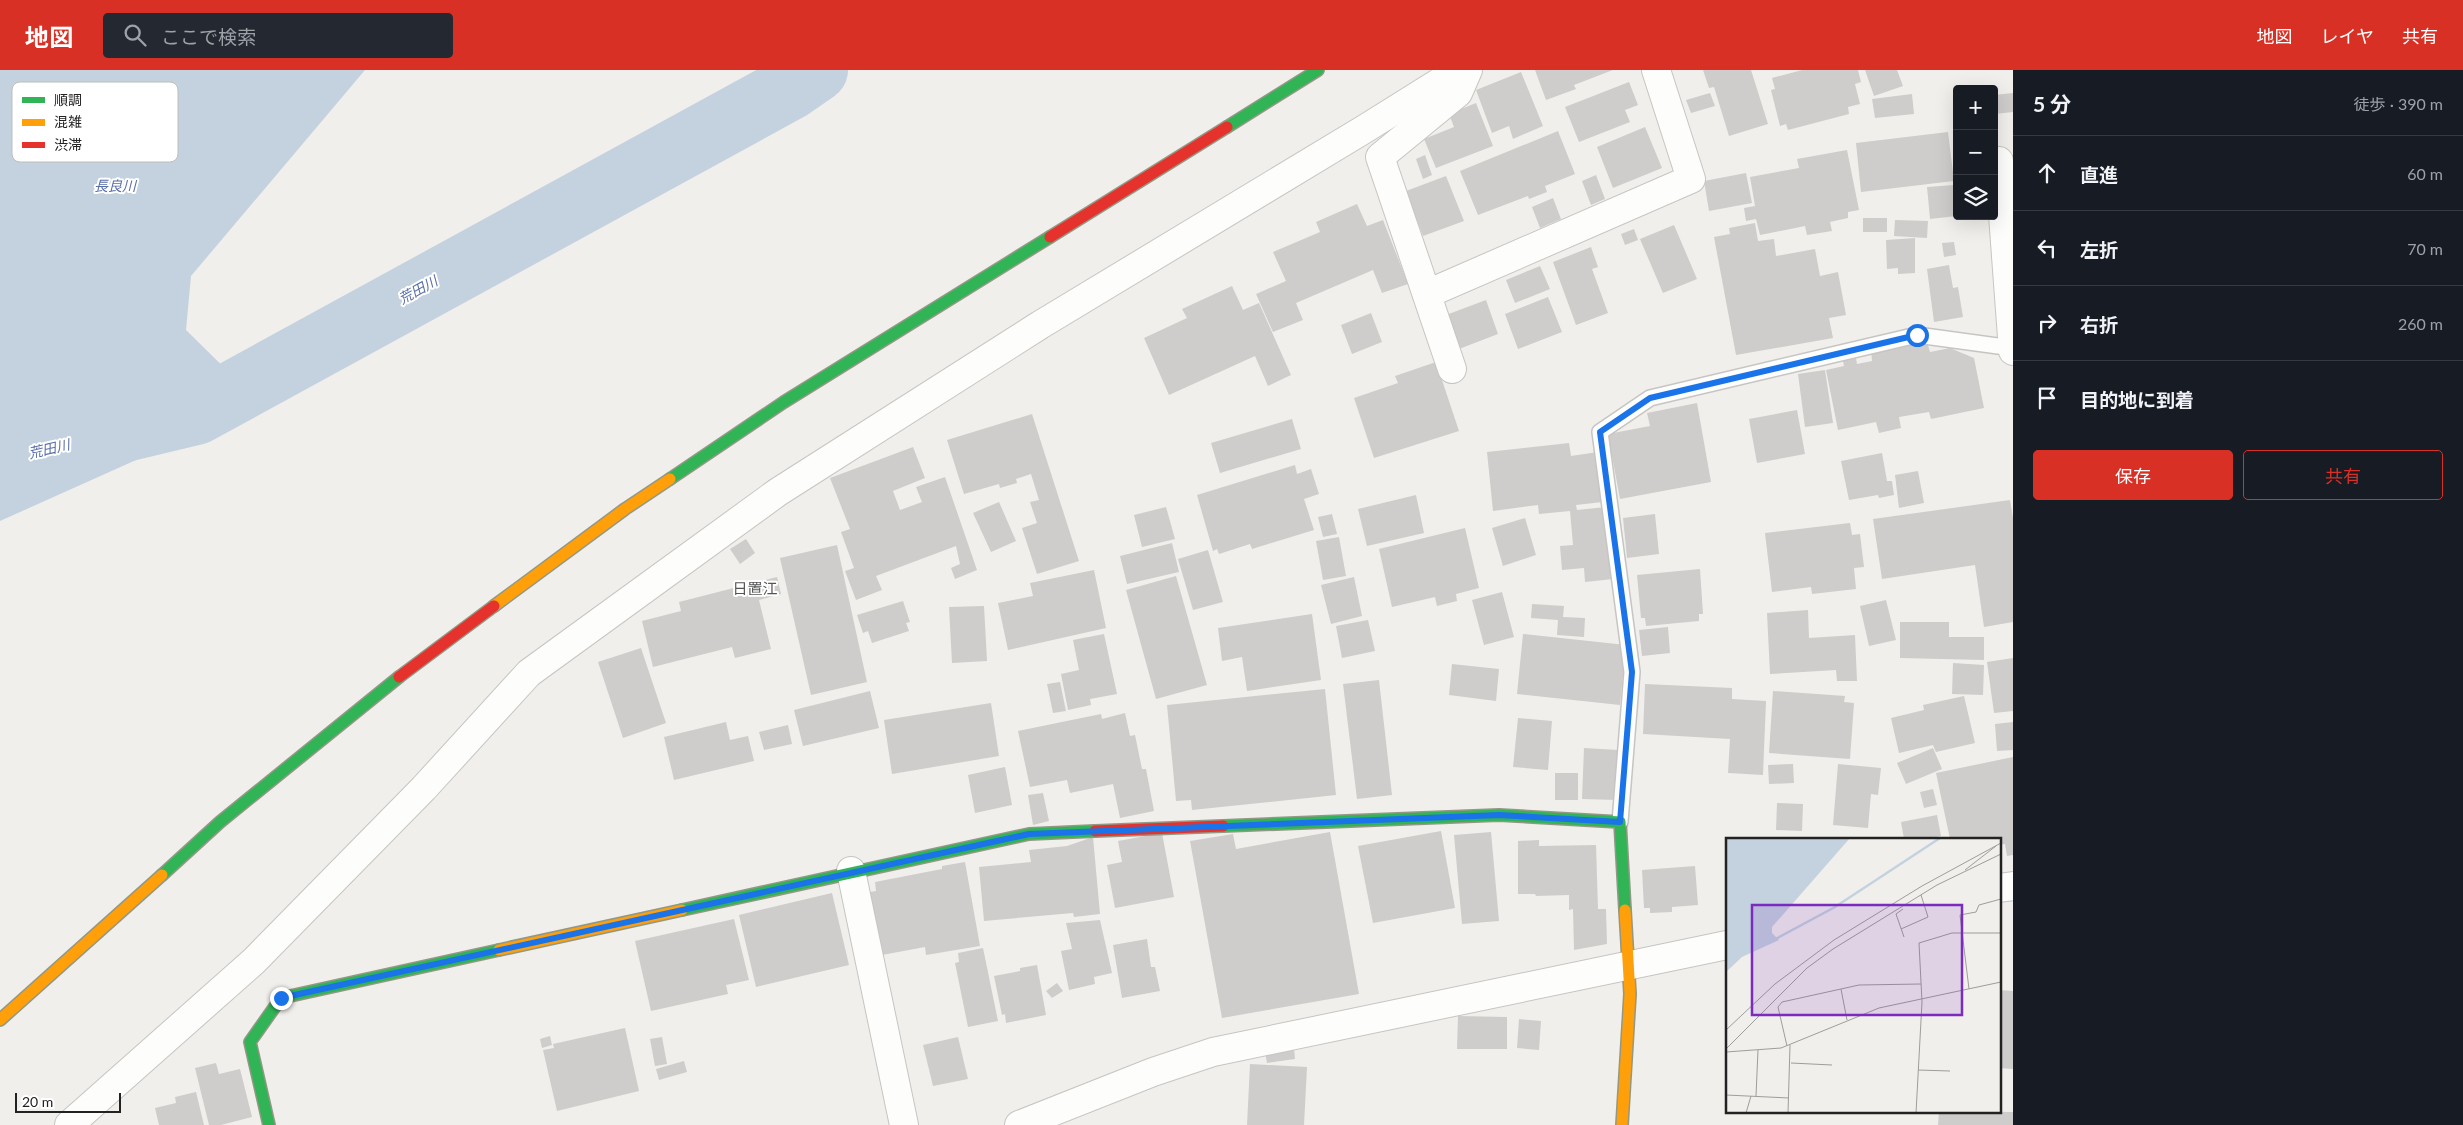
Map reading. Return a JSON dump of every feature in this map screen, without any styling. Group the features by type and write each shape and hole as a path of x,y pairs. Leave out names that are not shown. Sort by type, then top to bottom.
{"street":[{"path":"0,1020 220,822 416,664 625,510 784,402 1318,70"},
{"path":"70,1125 254,961 424,788 529,673 778,492 1040,326 1459,70"},
{"path":"1452,369 1380,157 1458,93 1468,70"},
{"path":"1426,294 1691,179 1656,70"},
{"path":"2006,159 2013,349"},
{"path":"269,1125 250,1042 281,998 851,871 1029,834 1499,815 1620,822 1630,994 1622,1125"},
{"path":"851,871 904,1125"},
{"path":"2000,888 2013,886"},
{"path":"1019,1125 1153,1072 1213,1052 1726,945"}],"lane":[{"path":"1620,822 1632,672 1600,432 1650,398 1917,335 2013,349"}],"water":[{"name":"長良川","path":"0,70 365,70 191,276 186,330 261,404 0,521"}],"building":[{"path":"1535,70 1613,70 1574,85 1576,89 1546,100"},
{"path":"1703,70 1751,70 1768,124 1729,136 1714,87 1709,88"},
{"path":"1802,70 1858,70 1861,82 1855,84 1860,104 1848,107 1849,114 1788,130 1786,124 1780,126 1771,90 1775,89 1772,78"},
{"path":"1865,70 1897,70 1903,86 1874,96"},
{"path":"1521,72 1543,126 1513,139 1509,126 1492,133 1476,90"},
{"path":"1629,82 1638,105 1625,110 1630,122 1579,142 1565,107"},
{"path":"1710,93 1715,106 1691,113 1686,100"},
{"path":"2013,93 2013,112 1998,114 1998,95"},
{"path":"1912,94 1914,114 1875,118 1872,99"},
{"path":"1476,103 1493,146 1436,168 1424,139 1454,127 1449,114"},
{"path":"1645,127 1662,168 1613,188 1597,147"},
{"path":"1558,131 1575,174 1545,186 1547,192 1529,199 1528,196 1478,215 1460,171"},
{"path":"1948,132 1953,181 1861,192 1856,143"},
{"path":"1847,150 1859,210 1848,212 1848,218 1830,222 1832,231 1807,235 1805,226 1760,235 1756,219 1746,221 1744,208 1755,206 1750,177 1799,168 1797,159"},
{"path":"1425,155 1432,175 1423,179 1416,159"},
{"path":"1746,173 1752,203 1709,211 1704,181"},
{"path":"1596,175 1605,199 1591,205 1582,181"},
{"path":"1446,176 1464,221 1423,236 1406,191"},
{"path":"1953,185 1953,216 1930,219 1927,187"},
{"path":"1553,198 1561,219 1540,228 1532,207"},
{"path":"1357,204 1367,226 1383,220 1408,284 1382,293 1373,270 1296,303 1303,320 1273,332 1256,294 1286,281 1273,252 1320,232 1316,222"},
{"path":"1863,218 1887,218 1887,232 1863,232"},
{"path":"1895,220 1928,221 1927,238 1894,236"},
{"path":"1755,223 1758,241 1774,239 1776,256 1815,249 1820,276 1838,272 1846,315 1829,318 1833,338 1736,355 1714,237 1730,234 1729,228"},
{"path":"1674,225 1697,279 1663,293 1640,239"},
{"path":"1634,229 1638,240 1625,245 1621,234"},
{"path":"1915,238 1915,273 1898,274 1898,268 1887,269 1886,240"},
{"path":"1954,242 1956,255 1944,257 1942,243"},
{"path":"1591,247 1598,267 1592,269 1608,313 1576,325 1553,262"},
{"path":"1949,265 1953,288 1958,287 1963,317 1934,322 1927,269"},
{"path":"1540,266 1550,289 1515,303 1506,280"},
{"path":"1232,286 1243,310 1259,303 1291,375 1268,386 1255,356 1169,395 1144,338 1187,318 1182,309"},
{"path":"1548,297 1562,332 1518,349 1505,314"},
{"path":"1486,300 1498,334 1459,349 1446,315"},
{"path":"1371,313 1382,342 1352,354 1341,325"},
{"path":"1914,341 1928,345 1930,352 1950,348 1974,358 1984,408 1931,419 1929,412 1899,417 1901,428 1879,433 1876,422 1838,430 1826,370 1844,366 1843,361 1856,358 1857,364 1872,361 1871,350"},
{"path":"1436,362 1459,431 1374,458 1354,398 1398,383 1395,376"},
{"path":"1825,370 1833,423 1805,427 1798,374"},
{"path":"1697,403 1711,482 1620,499 1608,434 1650,426 1647,413"},
{"path":"1797,410 1805,454 1757,463 1749,419"},
{"path":"1032,414 1079,561 1037,574 1022,528 1037,523 1030,502 1039,500 1031,474 1016,479 1017,483 1000,488 999,484 964,494 947,440"},
{"path":"1292,419 1301,449 1220,473 1211,443"},
{"path":"1569,443 1571,456 1598,452 1603,502 1576,505 1577,510 1606,507 1613,579 1585,582 1584,568 1562,570 1560,546 1573,545 1570,511 1539,514 1538,505 1493,511 1487,452"},
{"path":"913,447 925,478 893,491 900,510 922,502 916,487 945,477 977,570 955,579 951,568 960,564 956,546 876,576 882,590 856,600 845,571 854,568 841,532 850,529 830,478"},
{"path":"1882,453 1887,481 1892,481 1894,495 1879,498 1878,495 1849,500 1841,461"},
{"path":"1295,465 1297,474 1311,469 1319,494 1304,499 1314,530 1252,549 1250,544 1219,554 1217,549 1213,551 1197,495"},
{"path":"1918,471 1924,503 1899,508 1895,475"},
{"path":"1416,495 1424,533 1367,546 1358,509"},
{"path":"2010,500 2013,518 2013,622 1984,627 1975,565 1882,579 1873,519"},
{"path":"999,502 1016,541 991,552 973,513"},
{"path":"1166,507 1175,539 1142,547 1134,515"},
{"path":"1332,514 1337,534 1323,537 1318,517"},
{"path":"1655,514 1659,554 1627,558 1623,518"},
{"path":"1525,518 1536,555 1503,566 1492,528"},
{"path":"1850,523 1852,535 1860,534 1864,567 1854,568 1856,589 1812,594 1811,587 1772,592 1765,533"},
{"path":"1465,528 1479,588 1456,594 1457,601 1437,606 1435,597 1392,607 1379,549"},
{"path":"1339,537 1346,576 1323,580 1316,541"},
{"path":"746,539 755,553 740,564 730,549"},
{"path":"1172,543 1179,572 1127,584 1120,556"},
{"path":"837,545 867,682 811,695 780,558"},
{"path":"1208,550 1223,602 1193,610 1178,559"},
{"path":"1700,569 1703,614 1699,614 1699,621 1646,626 1645,618 1641,618 1637,575"},
{"path":"1094,570 1106,628 1008,650 998,603 1033,596 1030,583"},
{"path":"1176,576 1207,685 1156,699 1126,590"},
{"path":"777,577 781,594 759,600 771,649 735,658 732,647 653,667 642,621 681,611 679,602"},
{"path":"1354,577 1362,616 1331,624 1321,585"},
{"path":"1502,592 1514,637 1484,645 1472,600"},
{"path":"1886,600 1896,640 1869,646 1860,606"},
{"path":"903,601 910,622 906,623 909,631 872,643 868,631 863,633 857,615"},
{"path":"1532,604 1564,606 1563,617 1585,618 1584,637 1557,635 1558,620 1531,618"},
{"path":"984,606 987,661 952,663 949,607"},
{"path":"1808,610 1809,638 1855,635 1857,681 1837,681 1836,670 1770,674 1767,613"},
{"path":"1312,614 1321,680 1247,691 1242,657 1222,661 1218,628"},
{"path":"1368,620 1375,651 1342,658 1336,626"},
{"path":"1900,622 1949,622 1949,637 1984,637 1984,660 1900,658"},
{"path":"1668,627 1670,653 1642,656 1639,630"},
{"path":"1104,634 1117,694 1090,699 1091,705 1068,710 1061,674 1079,670 1073,640"},
{"path":"1523,634 1626,645 1620,705 1517,694"},
{"path":"641,648 666,723 623,738 598,662"},
{"path":"2013,658 2013,711 1994,713 1987,662"},
{"path":"1953,663 1984,665 1983,695 1952,694"},
{"path":"1452,664 1499,669 1496,701 1449,695"},
{"path":"1379,680 1392,795 1357,799 1343,684"},
{"path":"1060,682 1066,711 1053,713 1047,684"},
{"path":"1645,684 1732,688 1732,699 1766,701 1763,775 1728,773 1730,739 1643,734"},
{"path":"1325,689 1336,795 1192,810 1191,800 1176,801 1167,705"},
{"path":"870,691 879,728 803,746 794,710"},
{"path":"1773,691 1845,696 1844,702 1854,703 1850,759 1769,753"},
{"path":"1964,696 1975,743 1936,752 1933,745 1899,753 1891,718 1924,710 1923,705"},
{"path":"991,703 999,756 892,774 884,720"},
{"path":"1125,713 1130,736 1135,735 1142,769 1146,769 1154,811 1120,818 1113,784 1070,793 1067,780 1030,787 1018,731 1101,714 1102,719"},
{"path":"1518,718 1552,721 1548,770 1513,767"},
{"path":"726,722 730,740 748,736 754,761 674,780 664,737"},
{"path":"2013,722 2013,750 1997,751 1995,724"},
{"path":"788,725 792,744 764,750 759,732"},
{"path":"1584,748 1619,750 1616,800 1582,799"},
{"path":"1933,748 1942,769 1906,784 1897,763"},
{"path":"2013,757 2013,855 2007,856 2005,844 2000,845 2000,838 1950,838 1936,773"},
{"path":"1793,764 1794,783 1769,784 1768,765"},
{"path":"1838,764 1881,768 1878,795 1871,794 1868,828 1833,825"},
{"path":"1005,767 1012,805 975,813 968,775"},
{"path":"1555,773 1578,773 1578,800 1555,800"},
{"path":"1933,789 1937,805 1924,808 1920,792"},
{"path":"1043,793 1049,821 1033,825 1028,795"},
{"path":"1777,803 1803,804 1802,831 1776,830"},
{"path":"1937,815 1941,836 1932,838 1904,838 1901,822"},
{"path":"1441,831 1455,908 1373,923 1358,846"},
{"path":"1330,832 1359,994 1222,1018 1190,841 1233,834 1236,849"},
{"path":"1491,832 1499,921 1462,924 1454,835"},
{"path":"1162,833 1174,897 1115,908 1107,865 1122,862 1118,841"},
{"path":"1093,837 1100,914 1074,917 1073,913 984,921 979,867 1031,862 1029,850 1067,846"},
{"path":"1539,840 1539,846 1596,845 1598,909 1606,909 1607,944 1574,950 1573,909 1569,910 1569,895 1536,896 1535,894 1518,894 1518,841"},
{"path":"965,862 980,946 926,955 925,947 882,955 870,892 876,891 875,882 942,869 942,866"},
{"path":"1695,866 1698,905 1672,907 1672,912 1650,913 1650,908 1644,908 1642,870"},
{"path":"832,893 849,965 756,987 739,915"},
{"path":"734,919 749,980 726,985 728,994 651,1011 635,941"},
{"path":"1100,920 1112,973 1094,977 1095,984 1069,990 1061,951 1072,949 1066,923"},
{"path":"1147,939 1151,967 1155,967 1160,991 1122,998 1113,945"},
{"path":"983,948 998,1021 968,1027 955,963 959,962 958,953"},
{"path":"1037,965 1046,1015 1006,1023 1005,1014 1002,1015 994,976 1020,971 1020,968"},
{"path":"1057,983 1063,991 1052,998 1046,991"},
{"path":"2000,990 2013,991 2013,1069 2000,1068"},
{"path":"1458,1016 1507,1017 1507,1049 1457,1049"},
{"path":"1519,1019 1541,1021 1539,1050 1517,1048"},
{"path":"625,1028 639,1091 557,1111 543,1050 554,1048 553,1044"},
{"path":"550,1036 552,1045 542,1048 540,1039"},
{"path":"662,1037 667,1064 655,1066 650,1039"},
{"path":"958,1037 968,1079 933,1086 923,1045"},
{"path":"1294,1048 1295,1059 1267,1063 1265,1052"},
{"path":"684,1061 687,1072 659,1080 656,1069"},
{"path":"216,1063 219,1074 240,1069 252,1117 221,1125 209,1125 195,1068"},
{"path":"1250,1064 1307,1067 1304,1125 1247,1125"},
{"path":"196,1092 204,1125 159,1125 155,1108 176,1103 175,1097"},
{"path":"1939,1112 2013,1112 2013,1125 1938,1125"}],"waterway":[{"name":"荒田川","path":"0,460 196,413 790,88 816,70"}],"traffic: fast":[{"path":"1227,127 1318,70"},
{"path":"670,479 784,402 1050,237"},
{"path":"162,875 220,822 399,677"},
{"path":"1223,826 1499,815 1620,822 1625,910"},
{"path":"682,910 1029,834 1095,831"},
{"path":"269,1125 250,1042 281,998 499,950"}],"traffic: slow":[{"path":"494,606 625,509 670,479"},
{"path":"0,1020 162,875"},
{"path":"499,950 682,910"},
{"path":"1622,1125 1630,994 1625,910"}],"traffic: jam":[{"path":"1050,237 1227,127"},
{"path":"399,677 494,606"},
{"path":"1095,831 1223,826"}],"district":[{"name":"日置江","path":"755,589"}],"route":[{"path":"281,998 851,871 1029,834 1169,826 1499,815 1620,822 1629,738 1632,672 1600,432 1650,398 1917,335"}]}
